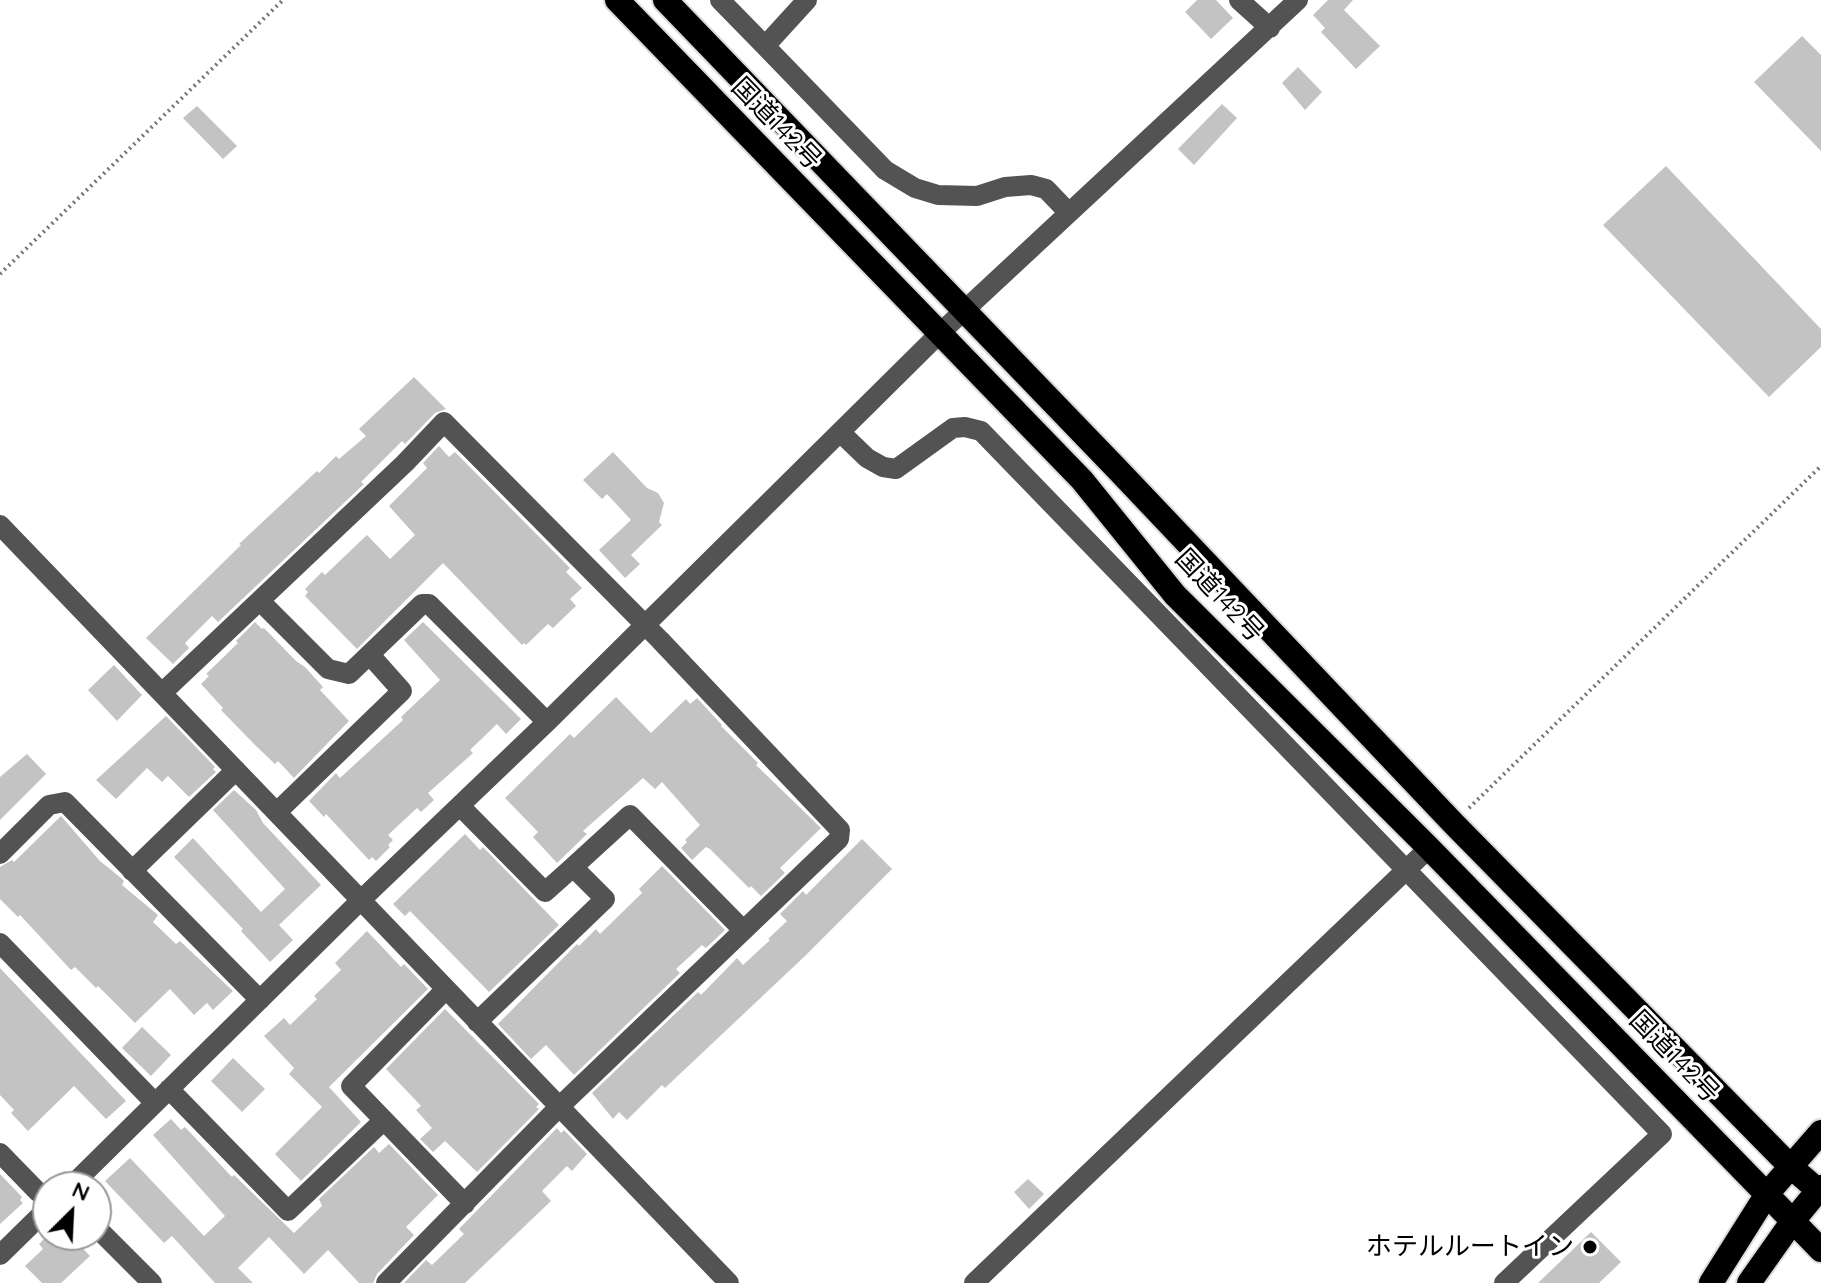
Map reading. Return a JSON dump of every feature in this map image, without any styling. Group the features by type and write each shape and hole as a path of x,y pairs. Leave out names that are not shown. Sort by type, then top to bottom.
{"highway":[{"name":"国道142号","path":"617,0 1082,480 1175,595 1429,848 1821,1250"},
{"name":"国道142号","path":"665,0 1453,823 1790,1166 1820,1190"},
{"path":"1711,1283 1767,1194 1821,1132"},
{"path":"1749,1283 1792,1222 1820,1190"}],"street":[{"path":"720,0 885,170 899,180 938,195 958,197 1031,185 1046,189 1069,213"},
{"path":"765,46 807,0"},
{"path":"1239,0 1270,28"},
{"path":"86,1171 361,900 461,807 940,333 1298,0"},
{"path":"163,692 444,422 840,830 839,839 559,1107 386,1283"},
{"path":"840,432 867,458 883,467 896,469 953,428 981,431 1662,1134 1504,1283"},
{"path":"0,525 729,1283"},
{"path":"260,601 328,669 349,674 422,604 429,604 547,722"},
{"path":"277,812 402,691 370,655"},
{"path":"132,871 236,770"},
{"path":"0,854 49,805 65,802 260,1000"},
{"path":"461,807 545,892 630,815 743,930"},
{"path":"974,1283 1429,848"},
{"path":"477,1022 605,899 573,867"},
{"path":"0,943 288,1211 383,1121"},
{"path":"445,990 351,1086 465,1204"},
{"path":"0,1153 32,1186"},
{"path":"0,1255 32,1224"},
{"path":"112,1243 152,1283"}],"path":[{"path":"0,274 283,0"},
{"path":"1453,823 1821,466"}],"building":[{"path":"1197,0 1216,0 1233,18 1211,39 1185,12"},
{"path":"1328,0 1353,0 1344,10 1380,46 1356,69 1321,32 1325,28 1313,15"},
{"path":"1802,36 1821,55 1821,151 1754,82"},
{"path":"1298,67 1322,92 1305,110 1282,83"},
{"path":"1222,104 1237,118 1194,165 1178,149"},
{"path":"197,106 237,146 223,159 183,118"},
{"path":"1666,166 1821,329 1821,347 1769,397 1603,225"},
{"path":"414,377 446,409 435,413 405,444 402,441 361,482 364,484 218,622 212,616 185,643 189,648 173,664 146,638 317,471 319,473 336,456 339,459 366,436 359,429"},
{"path":"439,446 449,457 455,452 570,568 566,572 582,588 570,599 576,606 553,628 548,624 526,645 522,645 443,563 357,649 305,596 308,592 305,589 322,572 325,575 367,535 390,559 415,535 389,506 427,468 423,463"},
{"path":"613,452 647,488 658,493 664,503 659,522 662,525 631,555 640,564 625,578 599,550 631,520 607,494 602,499 583,480"},
{"path":"255,622 305,667 323,687 320,690 349,721 294,778 278,761 275,764 256,746 201,684 209,676 206,674"},
{"path":"423,622 521,719 506,734 497,724 470,750 473,753 428,793 434,800 421,812 417,808 388,835 393,840 388,845 390,847 376,861 372,857 369,860 326,814 324,817 309,801 336,773 340,778 403,720 401,717 440,680 404,640"},
{"path":"114,665 142,695 117,721 88,690"},
{"path":"616,697 651,733 686,699 690,704 697,698 758,763 756,765 821,828 780,868 785,873 761,896 710,849 706,847 692,860 681,848 700,825 662,782 655,789 643,778 583,831 587,834 557,863 533,837 538,832 505,798 570,734 574,738"},
{"path":"166,716 215,767 216,772 189,797 168,776 162,782 147,768 116,799 96,780"},
{"path":"27,754 46,774 0,820 0,777"},
{"path":"234,790 256,810 263,823 321,885 279,925 293,940 270,962 174,857 193,838 261,912 285,889 213,810"},
{"path":"61,816 100,861 124,881 122,885 158,915 153,922 176,944 180,941 233,991 213,1010 207,1003 194,1015 170,989 135,1023 98,986 96,988 75,967 71,970 20,915 18,917 0,899 0,867 12,860 14,862"},
{"path":"465,834 480,850 483,847 559,925 489,992 410,911 405,916 393,904"},
{"path":"862,839 892,869 665,1088 662,1085 627,1120 619,1112 613,1119 592,1093 698,992 701,995 737,958 743,965 770,940 787,921 780,914 803,891 806,895"},
{"path":"662,866 725,930 706,948 702,945 676,969 680,973 574,1075 546,1045 531,1059 498,1024 577,944 579,946 596,929 600,934 642,893 639,889"},
{"path":"367,931 401,967 404,964 428,989 329,1087 361,1122 301,1181 275,1154 322,1107 289,1074 294,1068 264,1036 284,1018 290,1025 317,999 314,996 341,970 335,963"},
{"path":"0,968 126,1101 106,1119 74,1086 28,1131 11,1113 14,1110 0,1095"},
{"path":"445,1009 539,1104 536,1107 539,1109 477,1172 445,1141 433,1152 420,1139 432,1128 416,1110 421,1106 386,1069"},
{"path":"142,1027 171,1055 151,1076 122,1048"},
{"path":"233,1058 265,1089 242,1112 211,1081"},
{"path":"171,1119 181,1130 185,1127 232,1177 234,1175 294,1233 322,1206 319,1199 374,1147 379,1153 389,1144 438,1195 406,1227 414,1235 377,1274 373,1283 359,1283 328,1250 304,1274 269,1237 238,1268 253,1283 215,1283 172,1236 164,1243 112,1188 112,1175 130,1158 204,1236 225,1216 153,1135"},
{"path":"557,1128 561,1133 564,1130 587,1154 572,1171 567,1166 542,1191 551,1201 465,1283 404,1283 426,1260 432,1265 464,1234 459,1229"},
{"path":"0,1174 22,1197 20,1200 23,1203 0,1224"},
{"path":"1028,1179 1044,1194 1029,1209 1014,1192"},
{"name":"ホテルルートイン","path":"1591,1232 1621,1262 1599,1283 1538,1283"},
{"path":"41,1251 85,1251 90,1256 61,1283 42,1283 25,1266"}],"place":[{"name":"ホテルルートイン","path":"1590,1247"}]}
